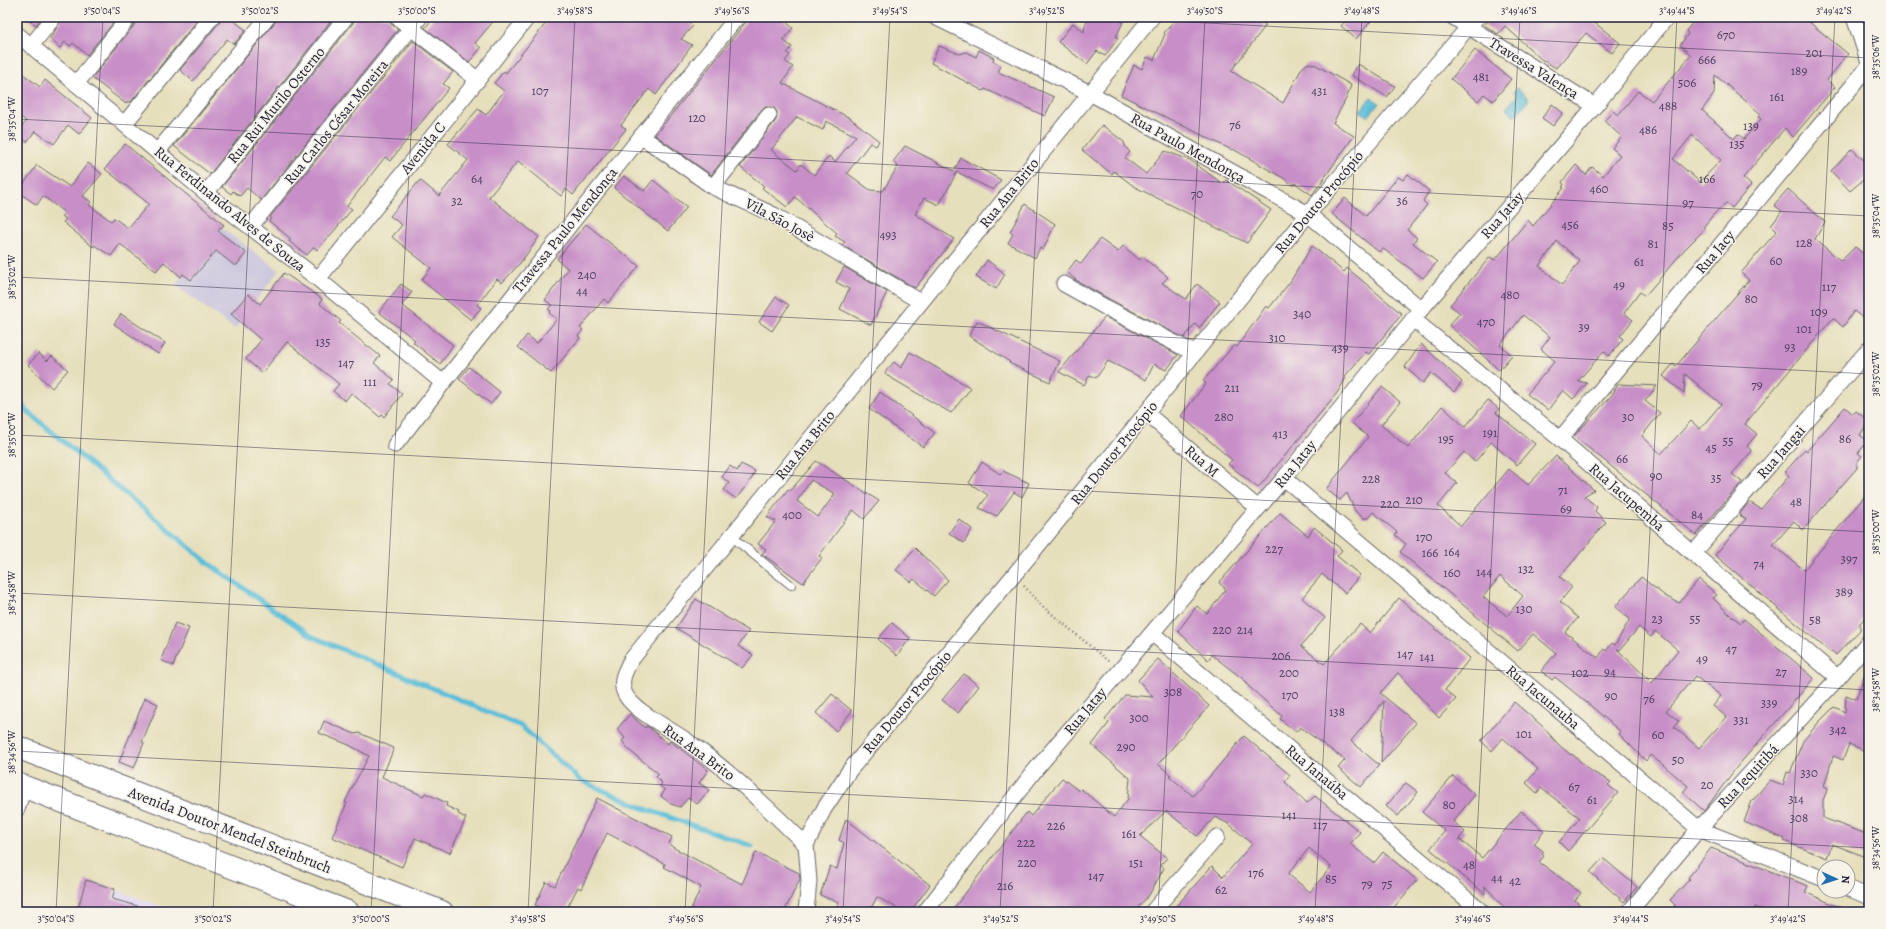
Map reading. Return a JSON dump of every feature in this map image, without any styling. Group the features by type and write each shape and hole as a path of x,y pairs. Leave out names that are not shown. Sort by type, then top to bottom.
{"highway":[{"name":"Avenida Doutor Mendel Steinbruch","path":"17,747 442,912"},
{"path":"21,786 348,912"}],"street":[{"path":"31,46 54,17"},
{"path":"76,84 130,17"},
{"path":"125,123 212,17"},
{"path":"158,151 268,17"},
{"name":"Rua Rui Murilo Osterno","path":"206,192 346,17"},
{"path":"397,17 416,22 478,80"},
{"name":"Avenida C","path":"318,279 528,17"},
{"name":"Travessa Paulo Mendonça","path":"395,445 736,17"},
{"name":"Rua Paulo Mendonça","path":"935,17 1090,93 1308,214 1417,314"},
{"name":"Rua Ana Brito","path":"806,845 756,796 690,742 648,716 628,700 622,685 624,673 631,660 1152,17"},
{"name":"Travessa Valença","path":"1453,17 1473,22 1595,106"},
{"name":"Rua Jatay","path":"925,912 1036,769 1284,478 1417,314 1595,106 1667,17"},
{"path":"1854,17 1869,64"},
{"name":"Rua Carlos César Moreira","path":"251,226 416,22"},
{"name":"Rua Doutor Procópio","path":"806,845 824,809 849,771 1014,575 1308,214 1473,22"},
{"name":"Rua Ferdinando Alves de Souza","path":"17,34 206,192 318,279 443,383"},
{"name":"Rua Jacy","path":"1560,439 1869,64"},
{"path":"712,187 769,115"},
{"name":"Vila São Josè","path":"641,136 712,187 774,215 921,302"},
{"path":"1064,284 1194,353"},
{"name":"Rua Jacupemba","path":"1417,314 1838,678"},
{"name":"Rua Jangai","path":"1693,554 1869,349"},
{"name":"Rua M","path":"1146,413 1258,508"},
{"name":"Rua Jacunauba","path":"1284,478 1700,829 1816,876"},
{"name":"Rua Janaúba","path":"1152,633 1482,912"},
{"name":"Rua Jequitibá","path":"1629,912 1700,829 1838,678 1869,641"},
{"path":"17,809 21,786"},
{"path":"1152,912 1217,836"},
{"path":"806,845 809,881 806,912"},
{"path":"1856,891 1869,897"}],"lane":[{"path":"731,536 791,585"}],"path":[{"path":"1014,575 1041,605 1119,670"}],"shaded area":[{"path":"219,226 279,270 235,329 175,285"},
{"path":"116,890 166,908 167,912 109,912"}],"water":[{"path":"1517,88 1528,98 1528,101 1515,116 1507,110 1507,107 1517,96 1514,91"},
{"path":"1371,97 1379,103 1368,117 1360,111"}],"building":[{"path":"25,17 43,17 36,25"},
{"path":"63,17 118,17 87,55 73,43 70,46 65,42 60,48 50,39"},
{"path":"138,17 200,17 130,103 128,101 126,104 92,78 136,23"},
{"path":"221,17 229,17 246,30 234,44 227,39 193,81 180,70 219,23"},
{"path":"279,17 334,17 210,174 174,146"},
{"path":"355,17 388,17 391,24 398,29 261,200 247,188 240,196 233,191 231,194 222,187 353,23"},
{"path":"434,17 497,17 475,43 481,48 469,62 425,28"},
{"path":"551,17 693,17 689,22 693,26 681,39 692,45 656,95 649,89 621,125 626,129 573,195 566,189 561,196 518,161 489,197 539,237 521,262 502,283 497,279 477,305 481,308 471,320 421,280 431,268 392,237 402,225 390,216 420,180 439,196 468,160 448,144 478,109 486,115 504,91 494,83 504,71 506,73"},
{"path":"750,17 780,17 793,28 783,40 792,47 787,53 790,55 785,61 793,67 782,83 850,118 879,141 876,146 870,143 847,173 870,190 883,191 898,166 893,162 905,146 954,171 961,158 1001,180 993,190 957,172 939,205 924,198 915,214 954,239 915,288 842,245 845,242 835,236 837,233 795,197 787,207 762,188 764,186 740,167 776,120 777,112 774,108 766,107 762,109 711,175 655,135","holes":["797,117 823,130 826,121 856,136 835,162 829,156 814,175 801,164 797,170 771,150"]},
{"path":"1089,17 1112,17 1123,22 1116,37 1118,38 1105,56 1097,51 1087,64 1058,42 1073,23 1084,32 1085,25"},
{"path":"1177,17 1253,17 1266,25 1231,71 1283,103 1302,68 1308,63 1316,65 1351,85 1347,97 1333,123 1354,136 1312,195 1295,183 1292,185 1285,179 1233,149 1232,150 1121,95 1134,65 1142,69 1147,57 1154,60 1165,34 1164,33"},
{"path":"1349,17 1374,17 1356,39 1341,26"},
{"path":"1491,17 1600,17 1595,23 1620,43 1612,53 1586,33 1556,68 1541,59 1505,26 1498,34 1484,25"},
{"path":"1697,17 1803,17 1848,54 1827,80 1835,87 1793,137 1785,128 1743,178 1751,185 1732,208 1726,203 1714,214 1704,226 1706,228 1684,250 1645,296 1640,292 1624,313 1633,320 1620,336 1623,339 1609,356 1604,351 1578,381 1587,383 1573,399 1563,390 1548,410 1527,394 1555,361 1541,349 1550,337 1523,315 1500,345 1512,355 1499,370 1449,325 1460,313 1450,305 1490,257 1495,260 1528,220 1533,226 1564,188 1562,187 1564,185 1562,182 1576,165 1586,175 1592,167 1603,176 1620,155 1612,148 1622,137 1604,121 1613,111 1618,115 1638,91 1652,101 1691,55 1680,45 1688,34 1686,31","holes":["1715,75 1761,114 1758,117 1761,119 1744,139 1738,134 1734,139 1702,110 1714,94","1692,135 1721,160 1700,182 1673,159","1557,241 1580,261 1562,285 1539,266"]},
{"path":"413,41 453,72 443,84 449,88 390,161 385,157 347,206 352,209 334,231 317,250 314,247 307,255 289,241 291,239 269,221 271,218 270,217"},
{"path":"939,46 960,54 966,52 976,57 979,50 994,58 993,61 1001,66 998,72 1054,97 1045,116 985,89 983,91 931,63"},
{"path":"1475,50 1511,79 1493,101 1484,94 1478,101 1451,79"},
{"path":"1358,64 1395,86 1387,97 1351,75"},
{"path":"23,74 40,87 45,80 92,118 79,134 68,125 54,144 35,131 27,142 17,134 26,121 17,114 17,81"},
{"path":"1552,104 1563,113 1553,126 1542,118"},
{"path":"1102,125 1124,142 1126,148 1130,152 1125,158 1146,174 1165,151 1190,160 1223,184 1226,180 1271,210 1247,243 1135,187 1114,171 1112,174 1082,150"},
{"path":"125,144 224,225 218,231 246,253 237,265 234,265 216,251 191,280 183,274 181,277 164,262 156,271 120,244 111,256 94,245 93,247 63,222 66,219 62,216 65,213 43,196 37,205 18,192 37,165 70,187 88,163 102,174 83,196 91,202 89,205 111,221 114,218 128,228 149,204 105,169"},
{"path":"1852,149 1869,165 1869,175 1850,191 1831,171"},
{"path":"1408,174 1429,191 1423,201 1427,205 1407,230 1417,238 1413,243 1437,262 1423,278 1382,248 1379,252 1332,214 1345,198 1366,216 1398,177 1403,180"},
{"path":"624,176 644,191 653,180 687,207 668,231 614,188"},
{"path":"1788,189 1825,222 1815,239 1841,261 1855,247 1869,258 1869,323 1854,311 1843,327 1833,318 1745,424 1757,434 1747,446 1752,451 1732,474 1742,482 1696,535 1574,436 1612,395 1618,384 1657,386 1645,401 1660,413 1642,436 1661,454 1691,421 1700,429 1721,404 1685,374 1684,393 1663,376 1673,364 1676,366 1749,280 1741,273 1777,231 1771,226 1782,211 1774,205"},
{"path":"1025,204 1055,224 1043,250 1040,248 1035,258 1008,243 1013,234 1010,232"},
{"path":"586,224 639,266 608,303 604,299 580,328 583,330 578,336 580,338 551,373 518,347 527,335 537,343 557,319 549,313 551,311 548,309 552,305 545,300 568,269 557,259"},
{"path":"1100,239 1118,252 1123,246 1140,260 1142,257 1168,277 1162,283 1186,299 1197,284 1220,302 1199,328 1195,324 1184,338 1109,299 1076,280 1067,272 1076,260 1081,264"},
{"path":"1312,246 1344,272 1347,268 1402,314 1369,354 1366,352 1344,377 1346,378 1337,393 1258,488 1228,464 1232,460 1181,416 1206,383 1203,381 1234,345 1237,347 1266,306 1269,308 1290,282"},
{"path":"987,260 1005,274 996,289 976,277"},
{"path":"844,267 887,292 871,325 840,309 849,289 836,282"},
{"path":"284,273 322,299 320,304 341,321 339,323 380,356 374,363 394,380 390,384 402,394 384,417 382,415 380,417 351,393 345,401 333,391 339,384 287,342 262,373 246,359 261,340 231,314 248,294 260,304"},
{"path":"401,284 412,292 402,305 453,345 440,364 413,342 415,340 379,312"},
{"path":"776,297 789,305 772,331 759,322"},
{"path":"121,314 165,343 158,354 114,324"},
{"path":"1105,317 1178,355 1166,370 1154,364 1146,380 1108,361 1096,378 1090,375 1084,385 1059,372"},
{"path":"977,321 1060,361 1050,382 1009,363 1010,362 969,336"},
{"path":"1421,344 1462,382 1454,392 1431,373 1423,383 1405,367"},
{"path":"910,352 971,388 951,413 886,375 885,372 894,362 901,368"},
{"path":"39,353 47,361 52,356 68,370 52,388 28,365"},
{"path":"469,367 500,392 491,404 459,379"},
{"path":"1382,387 1400,402 1381,425 1408,448 1442,406 1465,427 1488,400 1499,409 1496,413 1535,444 1517,465 1491,442 1475,462 1464,452 1445,473 1457,483 1438,506 1461,526 1509,469 1528,485 1556,456 1594,490 1584,496 1597,507 1595,511 1606,522 1560,577 1572,587 1560,602 1578,618 1565,632 1598,658 1604,649 1606,651 1612,643 1615,645 1630,619 1615,607 1641,577 1665,596 1679,603 1699,579 1717,595 1713,598 1729,614 1741,623 1744,619 1814,678 1736,768 1704,811 1683,792 1688,786 1650,755 1646,761 1619,734 1621,732 1591,706 1555,677 1552,680 1541,671 1556,653 1533,634 1518,651 1400,552 1406,544 1395,535 1397,532 1373,512 1368,518 1363,518 1355,511 1347,493 1340,500 1326,489 1368,437 1352,423","holes":["1500,576 1523,596 1507,616 1483,597","1639,627 1651,637 1655,631 1678,650 1652,683 1617,649 1620,650","1695,676 1721,696 1713,706 1727,717 1699,748 1674,727 1679,721 1666,711"]},
{"path":"880,392 935,433 923,447 869,409"},
{"path":"1845,407 1853,414 1856,411 1869,421 1860,435 1868,441 1858,453 1862,456 1857,462 1857,468 1803,530 1794,521 1773,545 1804,570 1869,491 1869,613 1860,623 1860,630 1836,655 1832,651 1830,652 1715,555 1746,519 1739,515 1749,502 1761,509 1789,476 1785,472 1805,449 1807,451"},
{"path":"816,461 879,501 864,519 853,510 819,556 822,558 803,583 762,554 766,549 758,544 776,521 767,517 788,489 790,491","holes":["811,480 835,494 818,517 797,501"]},
{"path":"982,462 1000,474 1003,471 1029,483 1022,497 1014,492 997,516 979,508 988,495 969,483"},
{"path":"741,464 755,471 752,478 736,499 724,490 729,483 722,477 730,466 737,471"},
{"path":"1280,513 1308,536 1314,527 1342,550 1337,556 1360,575 1345,593 1322,574 1302,598 1325,618 1301,646 1324,664 1360,624 1370,633 1399,598 1470,658 1445,690 1456,699 1439,718 1398,673 1380,693 1416,723 1381,763 1384,701 1351,741 1379,765 1361,787 1338,768 1345,760 1300,727 1296,732 1280,719 1282,716 1246,684 1248,683 1212,655 1208,660 1178,631 1197,606 1207,614 1226,589 1219,583"},
{"path":"959,519 972,529 964,543 949,533"},
{"path":"915,548 948,580 934,596 914,579 911,582 896,570"},
{"path":"696,599 749,631 738,646 753,655 742,668 676,628"},
{"path":"175,623 189,628 173,666 161,660"},
{"path":"892,623 910,638 897,656 878,639"},
{"path":"1158,659 1209,706 1158,764 1171,775 1169,776 1193,796 1244,736 1290,775 1285,782 1307,803 1315,796 1360,832 1350,844 1374,863 1383,852 1417,880 1390,912 1171,912 1212,866 1223,877 1252,844 1229,824 1215,817 1197,836 1166,811 1140,836 1167,858 1160,865 1164,868 1149,895 1134,912 951,912 1027,812 1031,816 1062,778 1079,791 1081,789 1114,817 1128,799 1130,778 1092,745 1109,723 1105,719 1125,695 1153,697 1138,680","holes":["1309,848 1331,867 1310,892 1288,874"]},
{"path":"1868,667 1869,736 1863,750 1849,744 1843,760 1833,756 1824,786 1828,788 1823,800 1823,818 1869,835 1869,858 1832,844 1827,858 1784,841 1785,839 1744,822 1752,801 1770,780 1783,785 1787,772 1790,773 1803,741 1819,722 1834,707 1845,712 1846,695 1856,699"},
{"path":"964,674 979,686 958,713 942,700"},
{"path":"832,694 852,711 836,731 816,713"},
{"path":"145,698 158,704 142,742 144,743 134,768 119,762"},
{"path":"1514,702 1541,725 1559,745 1571,755 1572,754 1591,771 1611,782 1608,785 1618,793 1568,851 1559,842 1580,818 1541,788 1537,793 1526,783 1538,769 1503,738 1492,751 1481,741"},
{"path":"630,714 645,728 646,726 650,728 668,744 670,741 708,770 699,783 709,790 697,804 688,798 680,807 671,804 661,796 665,790 660,786 662,783 656,777 659,774 630,751 622,741 625,738 617,729"},
{"path":"324,721 355,734 359,733 394,748 382,777 423,796 425,793 447,803 446,806 459,812 458,814 466,818 450,853 415,838 402,867 332,837 347,803 345,802 369,756 349,745 319,733"},
{"path":"1453,776 1475,795 1453,821 1465,832 1459,839 1482,858 1521,811 1544,831 1534,844 1544,852 1542,854 1544,856 1539,862 1581,893 1575,900 1587,912 1508,912 1485,886 1485,894 1430,849 1445,831 1422,812"},
{"path":"1406,783 1418,792 1398,816 1386,806"},
{"path":"597,798 672,837 669,844 674,848 742,884 756,852 799,873 800,879 784,912 690,912 701,887 664,867 665,864 607,833 581,889 578,887 565,912 548,912 535,905 546,882 555,886"},
{"path":"846,819 930,885 910,912 904,912 877,897 869,912 834,912 839,903 820,895 830,866 837,869 844,843 839,840"},
{"path":"1711,848 1808,886 1805,892 1816,897 1816,899 1821,899 1850,912 1769,912 1755,907 1753,912 1673,912 1675,905 1670,900 1690,879 1688,878"},
{"path":"1603,858 1637,887 1624,902 1590,872"},
{"path":"86,880 115,889 112,899 145,908 144,912 77,912"}],"waterway":[{"path":"17,398 27,411 208,563 311,636 521,726 580,780 643,808 752,846"}]}
